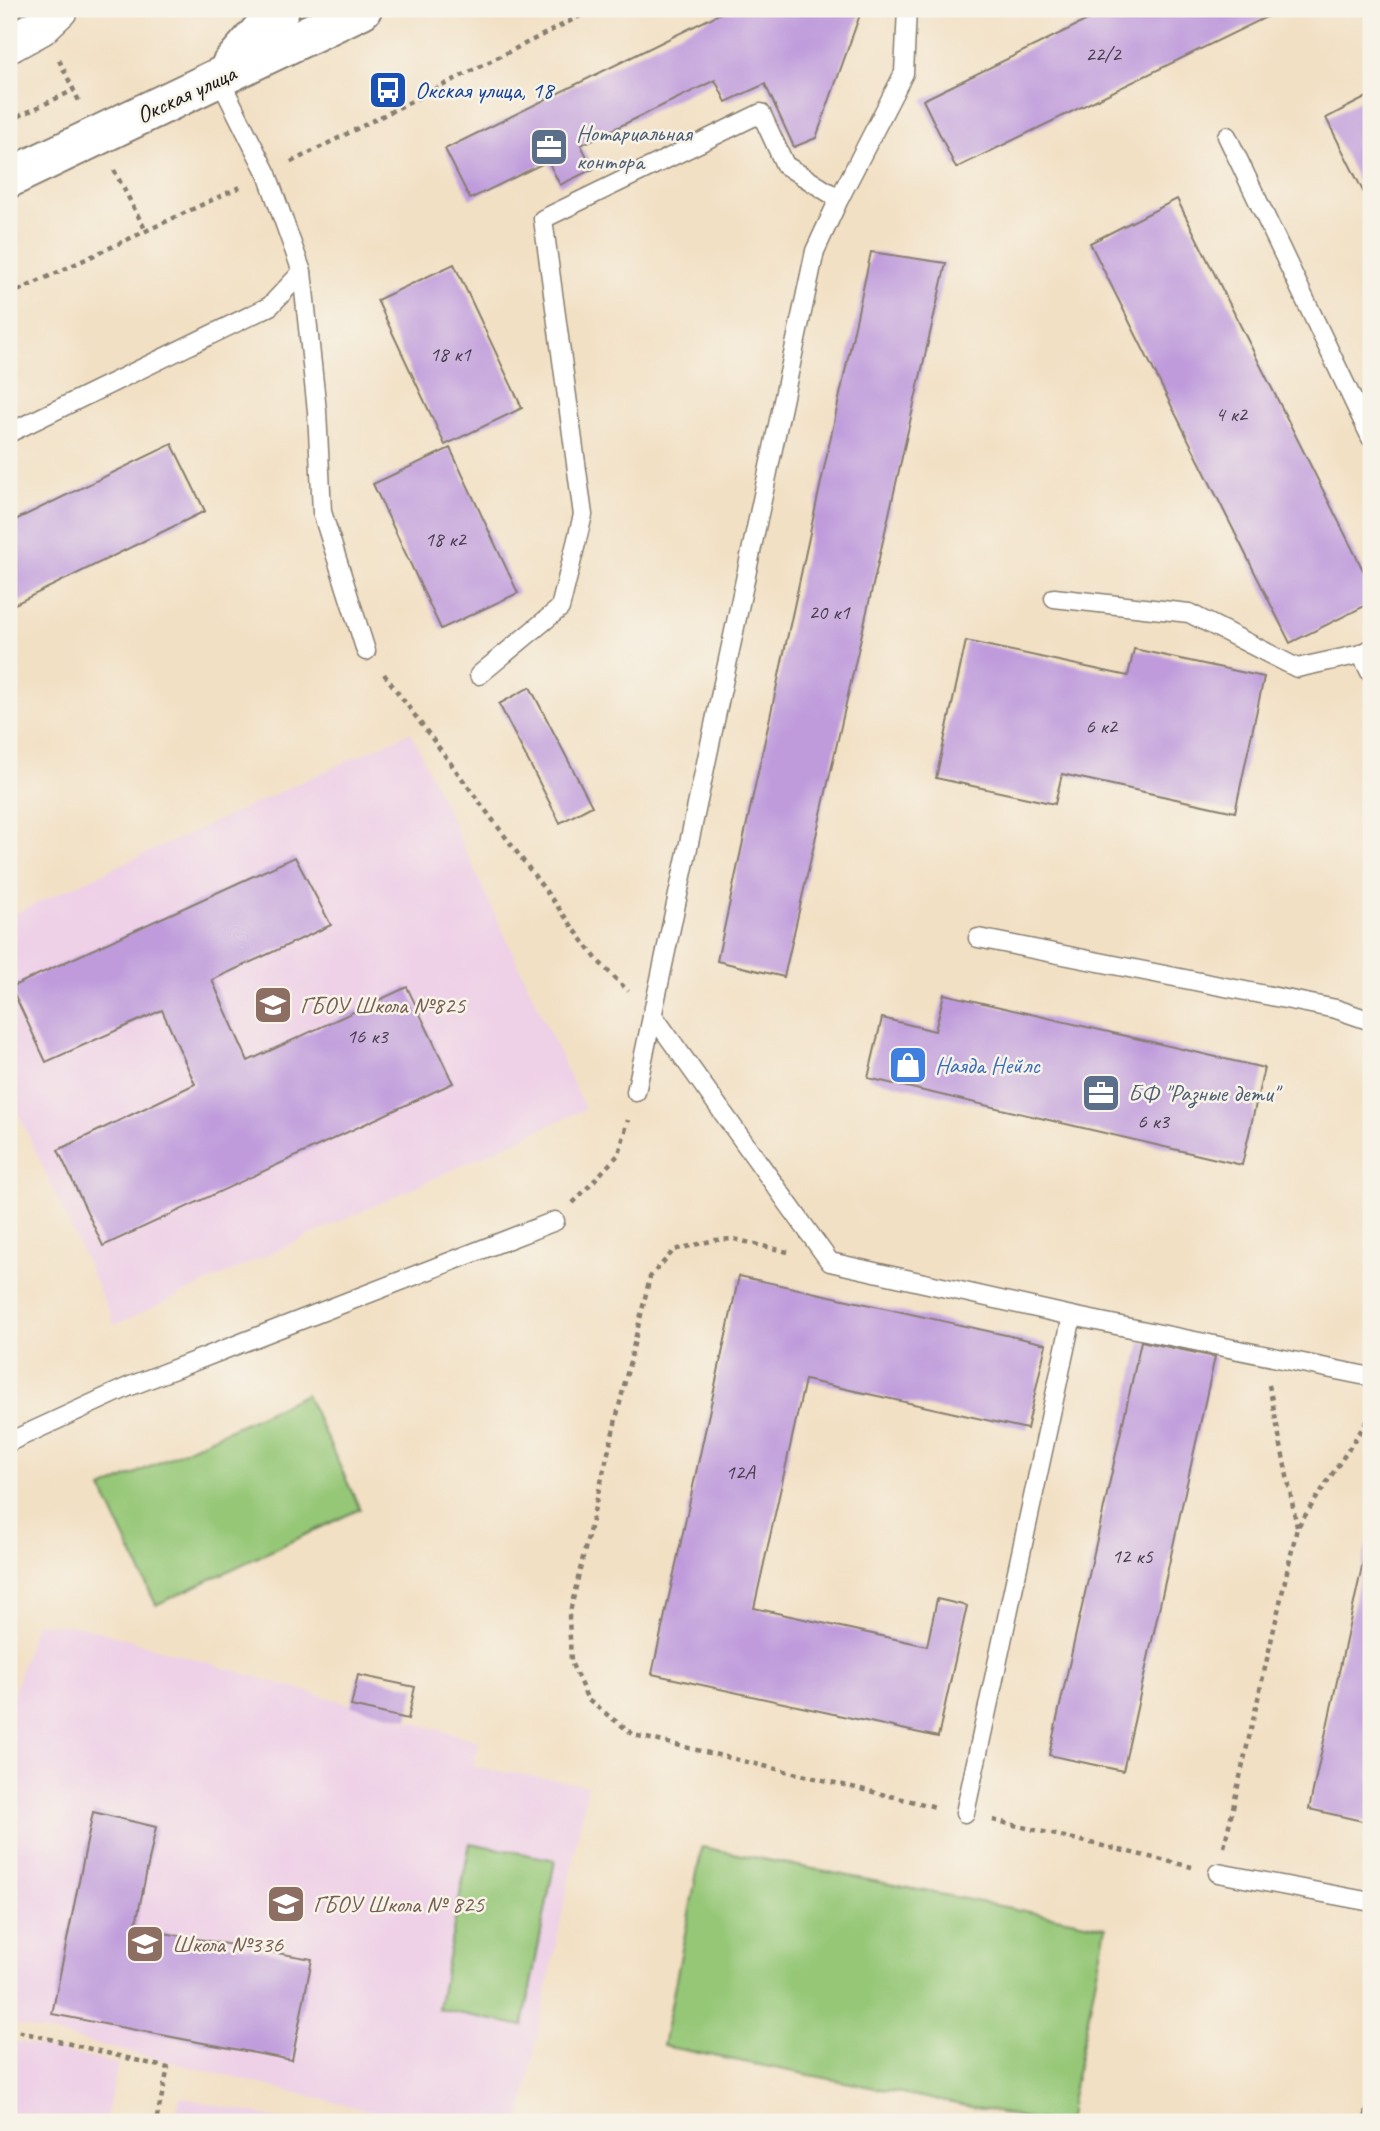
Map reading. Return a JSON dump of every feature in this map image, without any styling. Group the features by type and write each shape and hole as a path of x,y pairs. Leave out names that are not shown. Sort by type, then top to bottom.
{"main road":[{"path":"219,78 280,9"},
{"name":"Окская улица","path":"9,178 362,9"}],"street":[{"path":"9,44 40,27 59,9"}],"lane":[{"path":"636,1092 815,251 904,73 907,9"},
{"path":"219,78 267,174 302,272 317,411 322,512 366,651"},
{"path":"479,676 560,608 583,515 543,219 761,113 785,165 839,199"},
{"path":"1227,136 1371,438"},
{"path":"9,433 270,306 302,272"},
{"path":"1054,598 1189,613 1297,668 1366,651 1371,674"},
{"path":"978,938 1336,1009 1371,1021"},
{"path":"652,1014 830,1262 1072,1316 1371,1377"},
{"path":"9,1442 128,1387 555,1221"},
{"path":"965,1813 1072,1316"},
{"path":"1218,1873 1371,1902"}],"path":[{"path":"9,295 267,174 594,9"},
{"path":"9,121 74,90"},
{"path":"366,651 598,961 652,1014"},
{"path":"555,1221 620,1154 636,1092"},
{"path":"830,1262 734,1239 715,1240 674,1250 650,1276 569,1616 572,1662 588,1700 634,1735 1218,1873 1297,1528 1371,1415"},
{"path":"1264,1355 1297,1528"},
{"path":"9,2029 168,2068 156,2122"}],"shaded area":[{"name":"ГБОУ Школа №825","path":"411,732 585,1109 115,1325 9,1093 9,916"},
{"name":"ГБОУ Школа № 825","path":"35,1623 80,1626 478,1741 474,1767 588,1785 520,2122 417,2122 9,2023 9,1709"},
{"path":"9,2040 118,2064 105,2122 9,2122"},
{"path":"180,2097 293,2122 175,2122"}],"green space":[{"path":"9,9 32,9 19,22 9,27"},
{"path":"306,1394 360,1509 156,1605 102,1489"},
{"path":"470,1843 555,1860 523,2026 438,2009"},
{"path":"702,1847 1106,1927 1067,2122 1047,2122 663,2046"}],"building":[{"path":"729,9 862,9 816,138 794,147 765,84 726,102 715,80 581,145 593,169 560,185 548,161 470,199 445,149"},
{"path":"1110,9 1283,9 956,168 923,100"},
{"path":"1371,95 1371,207 1326,118"},
{"path":"1177,199 1371,586 1371,603 1290,643 1090,243"},
{"path":"871,252 946,263 784,977 717,961"},
{"path":"454,264 522,408 445,445 377,300"},
{"path":"172,444 205,511 9,607 9,523"},
{"path":"450,448 518,593 441,629 373,484"},
{"path":"966,641 1128,676 1134,649 1264,677 1235,812 1062,774 1055,804 936,778"},
{"path":"530,687 592,806 560,823 499,704"},
{"path":"295,857 331,925 212,980 248,1061 407,987 453,1083 103,1246 58,1150 195,1084 162,1010 46,1062 11,987"},
{"path":"944,994 1264,1068 1242,1165 868,1078 882,1018 935,1031"},
{"path":"739,1276 1046,1344 1027,1429 805,1380 754,1608 927,1646 937,1599 967,1606 938,1737 652,1674"},
{"path":"1141,1341 1215,1357 1123,1771 1049,1755"},
{"path":"1371,1530 1371,1823 1309,1809"},
{"path":"358,1675 415,1687 408,1719 351,1706"},
{"name":"Школа №336","path":"93,1812 156,1827 135,1928 312,1959 292,2060 52,2014"},
{"path":"1370,2092 1371,2122 1363,2122"}],"place":[{"name":"Окская улица, 18","path":"388,90"},
{"name":"Нотариальная контора","path":"549,147"},
{"name":"ГБОУ Школа №825","path":"273,1005"},
{"name":"Наяда Нейлс","path":"908,1065"},
{"name":"БФ \"Разные дети\"","path":"1101,1093"},
{"name":"ГБОУ Школа № 825","path":"286,1904"},
{"name":"Школа №336","path":"145,1944"}]}
